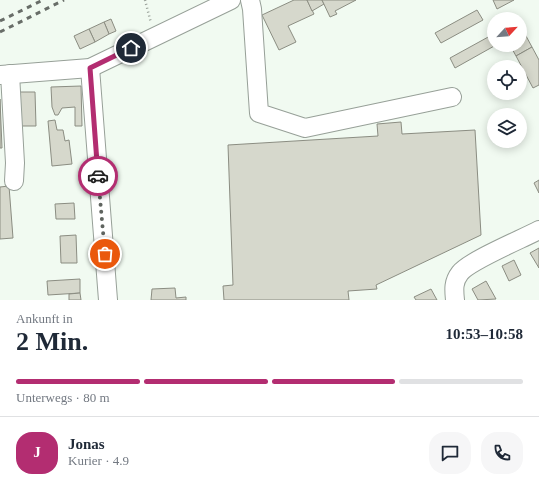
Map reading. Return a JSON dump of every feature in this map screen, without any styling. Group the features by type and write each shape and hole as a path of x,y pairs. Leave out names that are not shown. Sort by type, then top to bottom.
{"street":[{"path":"14,182 15,163 5,74 90,68 231,0"},
{"path":"250,0 252,9 259,113 305,128 452,97"},
{"path":"90,68 108,300"},
{"path":"455,300 454,286 460,273 473,263 539,230"}],"path":[{"path":"145,0 151,20 150,25"}],"building":[{"path":"294,0 307,0 314,14 288,26 296,42 279,50 262,15"},
{"path":"307,0 322,0 324,4 312,11"},
{"path":"322,0 356,0 335,11 337,14 330,17"},
{"path":"493,0 514,0 497,9"},
{"path":"477,10 483,20 441,43 435,33"},
{"path":"111,19 116,31 109,34 104,22"},
{"path":"104,22 109,34 95,42 89,29"},
{"path":"89,29 95,42 80,49 74,36"},
{"path":"487,38 487,50 455,68 450,58"},
{"path":"527,38 532,47 527,50"},
{"path":"532,47 539,60 539,85 533,88 527,77 527,60 518,60 516,56 523,52 527,52 527,50"},
{"path":"514,52 523,52 516,56"},
{"path":"81,86 82,126 75,126 75,107 62,108 58,115 55,115 52,107 51,87"},
{"path":"17,92 35,92 36,126 18,126"},
{"path":"0,99 2,148 0,148"},
{"path":"55,120 57,130 63,130 65,141 69,140 72,164 52,166 48,121"},
{"path":"401,122 402,134 475,130 481,235 376,285 377,289 348,291 349,300 224,300 223,286 233,285 228,145 378,136 377,124"},
{"path":"539,180 539,193 534,183"},
{"path":"9,186 13,238 0,239 0,187"},
{"path":"74,203 75,219 56,219 55,204"},
{"path":"76,235 77,263 61,263 60,236"},
{"path":"539,248 539,268 530,253"},
{"path":"514,260 521,275 509,281 502,266"},
{"path":"80,279 80,293 48,295 47,281"},
{"path":"486,281 496,299 478,300 472,289"},
{"path":"175,288 176,298 186,297 186,300 151,300 152,289"},
{"path":"431,289 437,300 416,300 414,297"},
{"path":"80,293 81,300 69,300 69,294"}],"railway":[{"path":"0,21 43,0"},
{"path":"0,32 64,0"}],"way so far":[{"path":"98,176 105,254"}],"route":[{"path":"98,176 90,68 131,48"}]}
